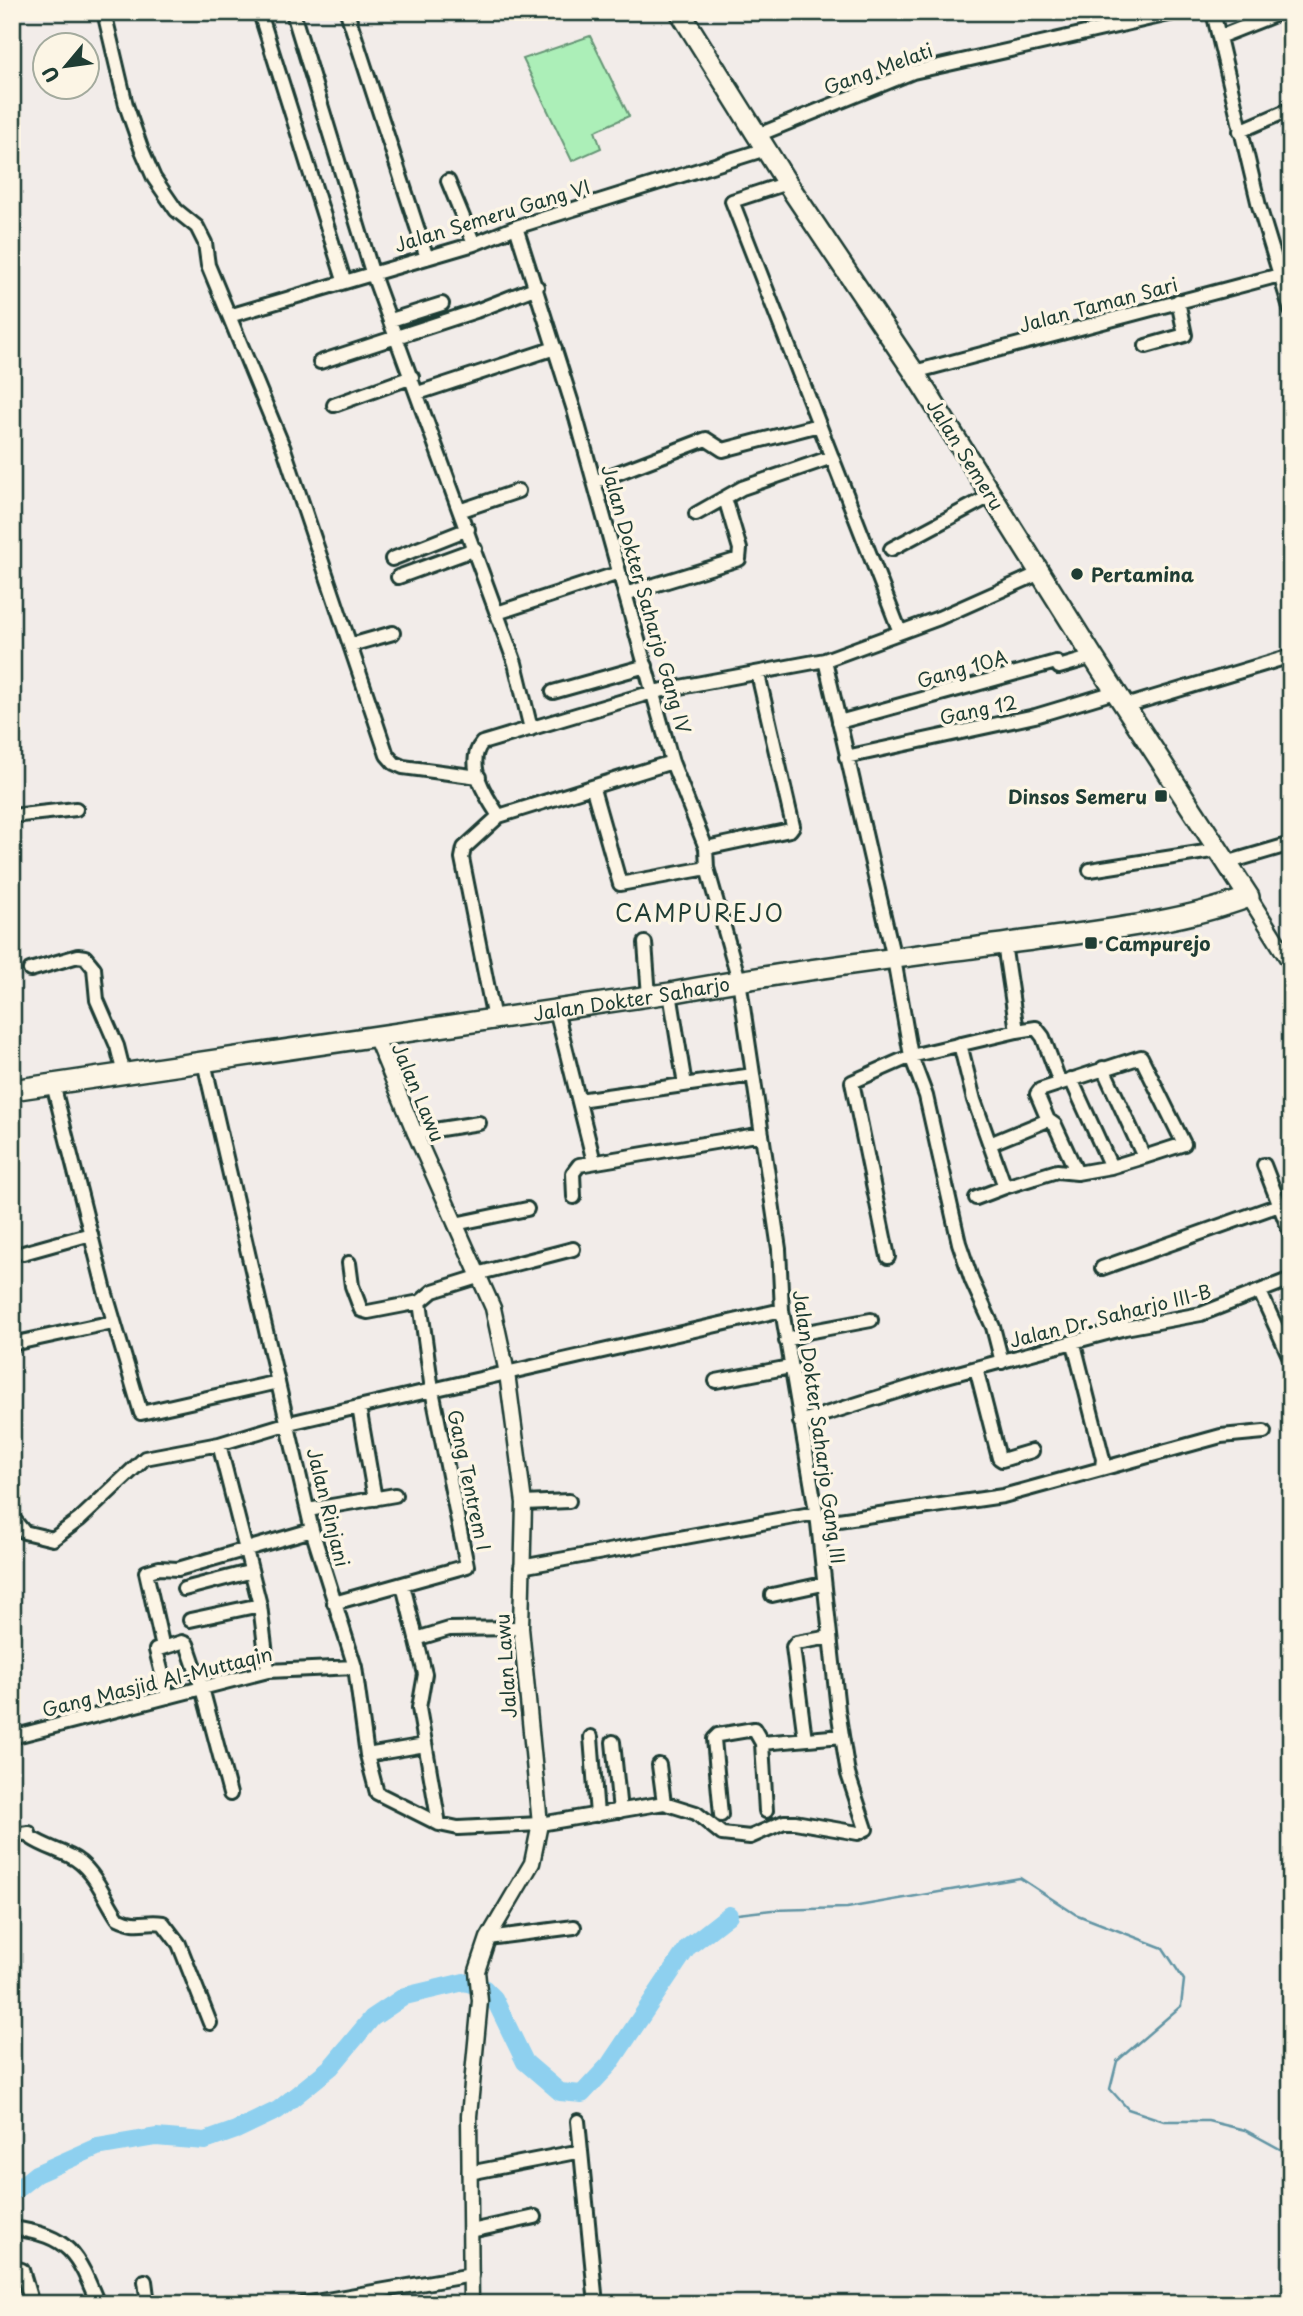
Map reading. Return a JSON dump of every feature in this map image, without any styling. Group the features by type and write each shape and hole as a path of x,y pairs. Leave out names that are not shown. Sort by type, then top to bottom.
{"highway":[{"name":"Jalan Semeru","path":"680,12 787,183 915,372 1093,657 1249,897"},
{"name":"Jalan Dokter Saharjo","path":"12,1090 738,981 1111,929 1225,906 1249,897"}],"street":[{"path":"104,12 125,105 141,148 164,193 181,216 197,227 202,236 208,265 284,449 387,755 394,763 479,777"},
{"path":"347,12 428,258"},
{"name":"Gang Melati","path":"762,142 913,72 1178,12"},
{"path":"1213,12 1240,131 1285,274 1291,311"},
{"path":"293,13 372,272 462,510 521,679 531,729"},
{"path":"1219,37 1277,14"},
{"path":"261,16 344,280"},
{"path":"1240,131 1291,110"},
{"name":"Jalan Semeru Gang VI","path":"229,316 344,280 474,244 762,142"},
{"path":"448,181 474,244"},
{"path":"787,183 732,201 900,632"},
{"name":"Jalan Dokter Saharjo Gang IV","path":"516,227 555,348 673,762 706,848 707,868 738,981"},
{"name":"Jalan Taman Sari","path":"915,372 1285,274"},
{"path":"320,362 476,311 537,287"},
{"path":"1146,346 1185,335 1178,302"},
{"path":"391,320 442,304"},
{"path":"418,393 555,348"},
{"path":"334,405 412,377"},
{"path":"594,482 706,439 723,450 819,425"},
{"path":"696,514 742,488 832,457"},
{"path":"462,510 518,491"},
{"path":"891,549 992,495"},
{"path":"625,594 738,559 740,549 725,498"},
{"path":"392,559 468,528"},
{"path":"398,577 475,549"},
{"path":"497,613 619,573"},
{"path":"499,816 485,794 475,767 479,746 653,692 825,660 900,632 1040,573"},
{"path":"351,645 393,633"},
{"name":"Gang 12","path":"846,757 1120,699 1291,656"},
{"name":"Gang 10A","path":"839,722 1056,662 1059,667 1093,657"},
{"path":"825,660 894,959 911,1056 926,1096 959,1243 972,1281 993,1326 1002,1362"},
{"path":"553,692 646,666"},
{"path":"706,848 790,830 793,826 758,674"},
{"path":"494,1019 461,852 499,816 673,762"},
{"path":"593,789 620,884 707,868"},
{"path":"12,816 76,808"},
{"path":"1090,870 1222,856 1291,844"},
{"path":"1249,897 1291,964"},
{"path":"645,943 649,996"},
{"path":"1004,944 1017,1031"},
{"path":"30,970 78,956 91,962 97,1000 117,1046 124,1073"},
{"name":"Jalan Dokter Saharjo Gang III","path":"664,1803 696,1813 722,1834 757,1835 784,1822 863,1832 865,1824 848,1774 842,1736 817,1518 786,1340 779,1249 738,981"},
{"path":"670,993 685,1085"},
{"path":"556,1010 594,1162"},
{"path":"888,1257 852,1086 855,1079 911,1056 1036,1028 1111,1167"},
{"name":"Jalan Lawu","path":"375,1037 455,1224 481,1274 500,1330 524,1503 521,1628 540,1824 532,1863 488,1938 477,1971 480,2001 470,2094 471,2304"},
{"path":"960,1044 974,1100 992,1143 1005,1187"},
{"path":"976,1198 1052,1172 1077,1172 1111,1167 1184,1144 1142,1057 1066,1081 1037,1094 1077,1172"},
{"name":"Jalan Rinjani","path":"204,1062 312,1530 355,1667 373,1784 382,1798 439,1824 458,1828 540,1824 664,1803"},
{"path":"1103,1068 1144,1157"},
{"path":"579,1100 753,1075"},
{"path":"54,1084 114,1322 141,1413 278,1382"},
{"path":"992,1143 1048,1120"},
{"path":"415,1133 479,1123"},
{"path":"574,1197 574,1169 594,1162 762,1134"},
{"path":"1264,1165 1291,1235"},
{"path":"1102,1268 1279,1205"},
{"path":"455,1224 527,1209"},
{"path":"23,1253 91,1234"},
{"path":"349,1263 352,1286 361,1310 368,1312 420,1302 433,1291 481,1274 573,1248"},
{"name":"Jalan Dr. Saharjo III-B","path":"800,1422 976,1368 1074,1344 1125,1328 1201,1314 1291,1279"},
{"path":"1260,1292 1291,1360"},
{"path":"420,1302 432,1390"},
{"path":"12,1517 24,1532 53,1539 145,1458 219,1444 289,1423 782,1310"},
{"path":"786,1340 807,1332 872,1320"},
{"path":"12,1344 114,1322"},
{"path":"1074,1344 1103,1459 1102,1467"},
{"path":"716,1381 790,1367"},
{"path":"976,1368 999,1458 1032,1451"},
{"name":"Gang Tentrem I","path":"334,1603 465,1569 467,1563 432,1390"},
{"path":"359,1407 374,1499"},
{"path":"521,1567 817,1518 1003,1496 1221,1436 1264,1432"},
{"path":"219,1444 249,1572 260,1605 268,1671"},
{"path":"308,1510 395,1495"},
{"path":"524,1503 569,1501"},
{"path":"163,1648 146,1572 159,1568 178,1569 312,1530"},
{"path":"184,1589 249,1572"},
{"path":"772,1595 823,1584"},
{"path":"403,1585 425,1674 419,1708 439,1824"},
{"path":"190,1620 260,1605"},
{"path":"416,1639 449,1629 521,1628"},
{"path":"804,1739 793,1647 796,1643 830,1637"},
{"path":"167,1697 156,1650 181,1642 187,1644 202,1688 230,1794"},
{"name":"Gang Masjid Al-Muttaqin","path":"12,1737 268,1671 355,1667"},
{"path":"721,1815 714,1739 718,1735 754,1729 762,1743 766,1811"},
{"path":"762,1743 842,1736"},
{"path":"591,1737 597,1815"},
{"path":"613,1742 620,1811"},
{"path":"367,1755 425,1745"},
{"path":"659,1765 664,1803"},
{"path":"12,1835 29,1833 30,1837 48,1849 72,1857 95,1878 118,1918 139,1926 153,1921 163,1923 179,1944 210,2023"},
{"path":"488,1938 574,1927"},
{"path":"578,2121 596,2304"},
{"path":"469,2173 581,2151"},
{"path":"471,2231 535,2217"},
{"path":"12,2228 37,2231 71,2250 80,2259 97,2304"},
{"path":"12,2267 22,2270 32,2304"},
{"path":"303,2304 472,2275"},
{"path":"145,2281 148,2304"}],"green space":[{"path":"590,36 629,116 595,131 601,148 572,161 523,59"}],"waterway":[{"path":"729,1915 772,1910 847,1908 1020,1878 1075,1914 1163,1948 1184,1980 1181,2006 1117,2061 1110,2089 1128,2109 1164,2121 1208,2121 1245,2130 1291,2155"},
{"path":"12,2193 36,2174 97,2147 156,2137 205,2141 236,2130 278,2110 331,2067 372,2018 405,1996 464,1982 484,1988 494,1998 525,2062 560,2092 582,2094 609,2065 688,1947 729,1915"}],"place":[{"name":"Pertamina","path":"1077,574"},
{"name":"Dinsos Semeru","path":"1161,796"},
{"name":"Campurejo","path":"1091,943"}],"district":[{"name":"CAMPUREJO","path":"700,912"}]}
